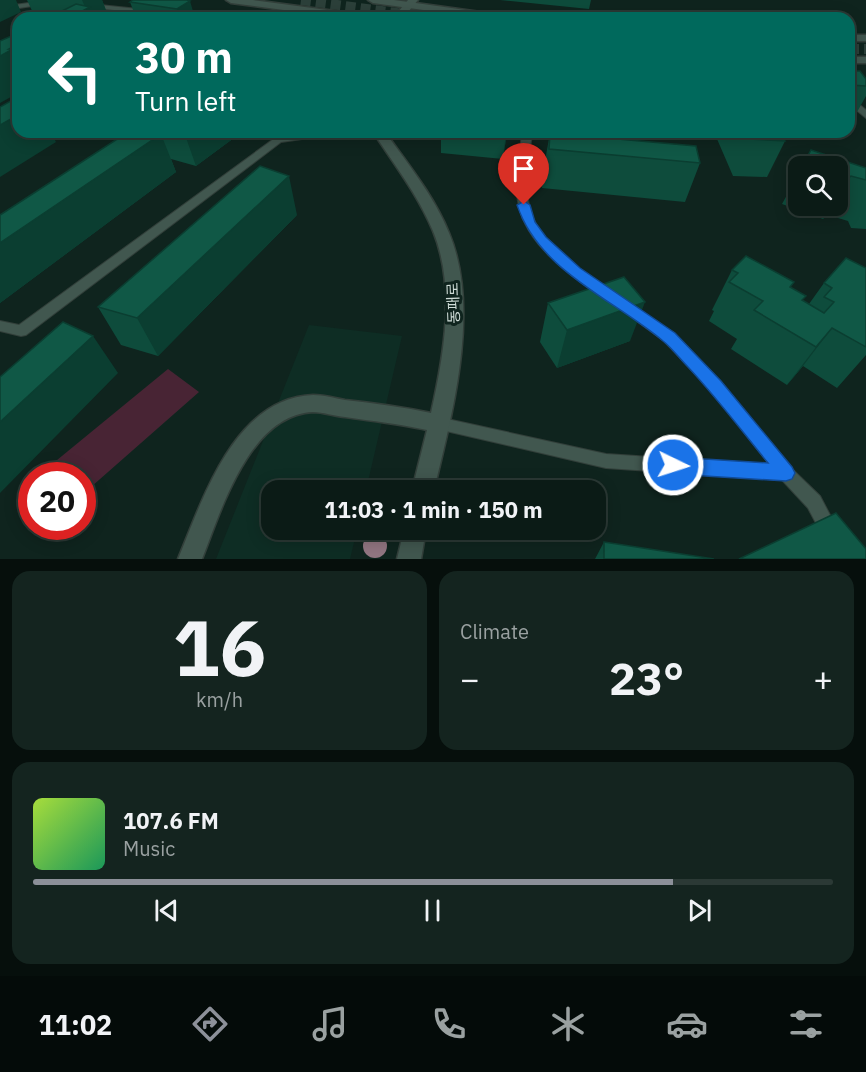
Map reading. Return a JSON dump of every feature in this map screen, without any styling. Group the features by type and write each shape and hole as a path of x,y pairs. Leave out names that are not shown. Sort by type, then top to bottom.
{"street":[{"path":"231,0 320,12"},
{"path":"373,0 411,3 466,12"},
{"name":"동패로","path":"383,138 429,212 446,245 454,289 453,336 425,480"},
{"path":"190,559 231,463 251,434 277,414 310,404 394,414 438,423"},
{"path":"409,559 413,540"}],"lane":[{"path":"0,9 54,2"},
{"path":"77,4 149,12"},
{"path":"855,105 866,115"},
{"path":"0,326 21,331 277,138"},
{"path":"527,138 524,205 529,222 542,240 575,272 669,337 715,386 786,473 814,502 844,559"},
{"path":"438,423 606,461 786,473"}],"shaded area":[{"path":"309,325 402,336 368,480 261,480 261,540 355,540 350,559 216,559"},
{"path":"168,369 199,392 96,483 96,462 55,462"}],"building":[{"path":"133,0 190,1 177,9 130,2"},
{"path":"76,4 90,7 80,12 60,12"},
{"path":"12,36 12,47 9,49 12,50 0,56 0,41"},
{"path":"855,71 860,71 866,79 866,86 855,85"},
{"path":"12,100 12,118 0,125 0,107"},
{"path":"119,138 155,138 0,243 0,215"},
{"path":"550,138 606,138 696,146 700,163 549,149"},
{"path":"783,138 785,141 749,139"},
{"path":"811,150 829,156 808,156"},
{"path":"848,162 866,168 866,180 851,176 848,178"},
{"path":"260,166 289,176 137,318 98,307"},
{"path":"746,256 794,282 790,287 806,296 802,300 824,313 834,302 824,297 832,288 824,283 846,258 866,268 866,347 832,328 816,347 754,310 763,301 729,282 738,273 732,270"},
{"path":"624,277 645,302 567,330 548,303"},
{"path":"63,322 93,336 0,422 0,377"},
{"path":"836,513 866,549 866,559 739,559"},
{"path":"604,542 714,559 604,559"}],"tunnel":[{"path":"301,0 389,12"},
{"path":"855,49 866,49"}],"route":[{"path":"524,205 529,222 542,240 575,272 669,337 715,386 786,473 673,465"}]}
